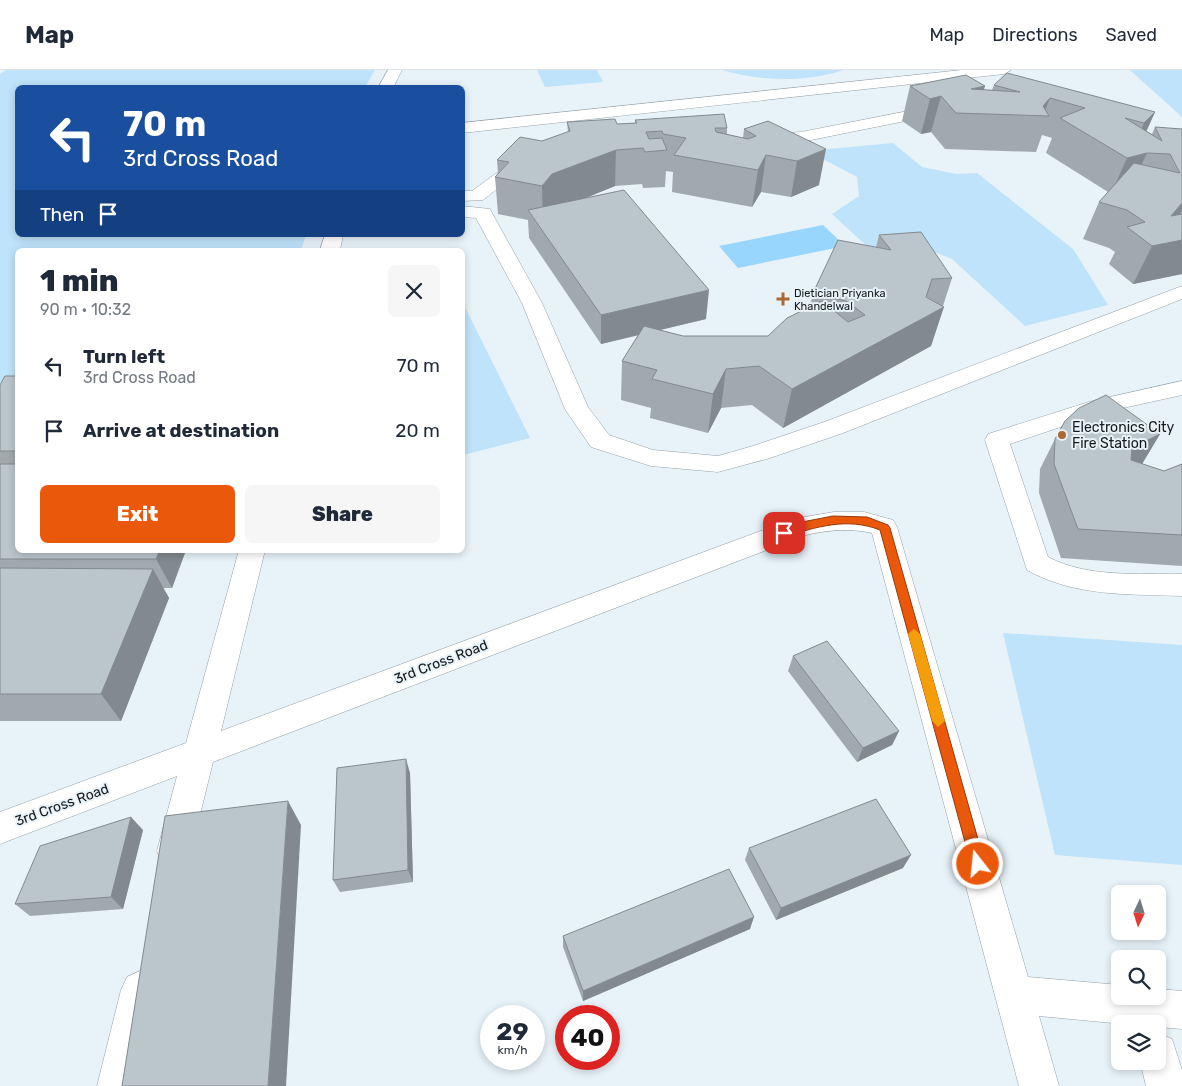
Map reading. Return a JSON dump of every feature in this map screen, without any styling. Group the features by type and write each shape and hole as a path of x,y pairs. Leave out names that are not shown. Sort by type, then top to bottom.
{"street":[{"path":"387,85 395,70"},
{"path":"465,128 1004,70"},
{"path":"752,139 802,137 959,106"},
{"path":"465,196 477,196 485,187 501,178 544,160"},
{"path":"465,211 483,212 532,303 577,409 600,441 651,458 718,464 761,452 836,427 1182,292"},
{"path":"1182,388 1100,406 997,440 1037,563 1057,574 1098,582 1182,585"},
{"name":"3rd Cross Road","path":"0,828 802,526 833,520 867,521 884,528 1015,995"},
{"path":"165,886 197,754 251,553"},
{"path":"117,1086 147,962"},
{"path":"1039,1086 1015,995 1147,1015 1182,1010"},
{"path":"1162,1070 1166,1086"}],"shaded area":[{"path":"6,70 375,70 366,85 15,85 15,237 305,237 302,248 15,248 15,408 0,428 0,74"},
{"path":"537,70 597,70 603,82 545,87"},
{"path":"722,70 843,70 814,77 783,79 737,74"},
{"path":"1130,70 1182,70 1182,117"},
{"path":"893,143 922,167 956,174 977,173 1073,249 1108,305 1025,326 952,259 929,250 871,250 832,214 859,196 857,177 808,151"},
{"path":"823,225 845,246 738,268 719,246"},
{"path":"465,307 530,438 465,454"},
{"path":"1003,633 1182,645 1182,865 1055,855"}],"building":[{"path":"1007,73 1155,112 1144,123 1125,118 1162,141 1155,127 1182,129 1182,203 1171,216 1182,214 1182,240 1152,246 1127,227 1145,222 1127,210 1099,202 1134,163 1180,173 1170,154 1147,153 1127,158 1060,118 1085,108 1050,98 1043,106 1049,116 956,113 941,96 930,99 910,86 966,75 985,86 971,89 1020,92 994,85"},
{"path":"724,114 727,128 715,128 716,132 748,139 756,136 744,129 768,121 826,149 797,161 766,155 758,170 674,155 686,138 663,134 662,131 646,132 649,139 662,138 667,150 645,152 643,148 616,150 552,174 542,186 495,177 509,162 497,160 520,137 542,141 570,131 567,122 615,119 617,124 637,123 635,120"},
{"path":"624,190 709,290 601,315 528,210"},
{"path":"921,232 952,278 932,279 926,297 944,307 792,389 759,366 726,369 713,394 652,379 657,370 622,361 644,326 683,336 768,336 787,318 822,301 848,322 865,315 846,301 813,293 838,240 891,250 879,235"},
{"path":"5,376 15,376 15,451 0,451 0,385"},
{"path":"1106,395 1160,434 1132,448 1131,460 1164,471 1182,464 1182,535 1078,529 1054,464 1055,439 1065,421 1079,408"},
{"path":"0,464 15,464 15,553 159,553 156,559 0,559"},
{"path":"0,568 153,569 101,694 0,694"},
{"path":"827,641 899,731 863,748 793,656"},
{"path":"406,759 408,870 333,880 337,768"},
{"path":"876,799 911,855 781,908 749,848"},
{"path":"288,801 268,1086 122,1086 165,816"},
{"path":"131,817 111,897 15,904 40,846"},
{"path":"729,869 754,917 583,991 563,936"}],"slow traffic":[{"path":"914,634 938,721"}],"place":[{"name":"Dietician Priyanka Khandelwal","path":"783,299"},
{"name":"Electronics City Fire Station","path":"1062,435"}],"route":[{"path":"784,533 802,526 833,520 867,521 884,528 978,864"}]}
